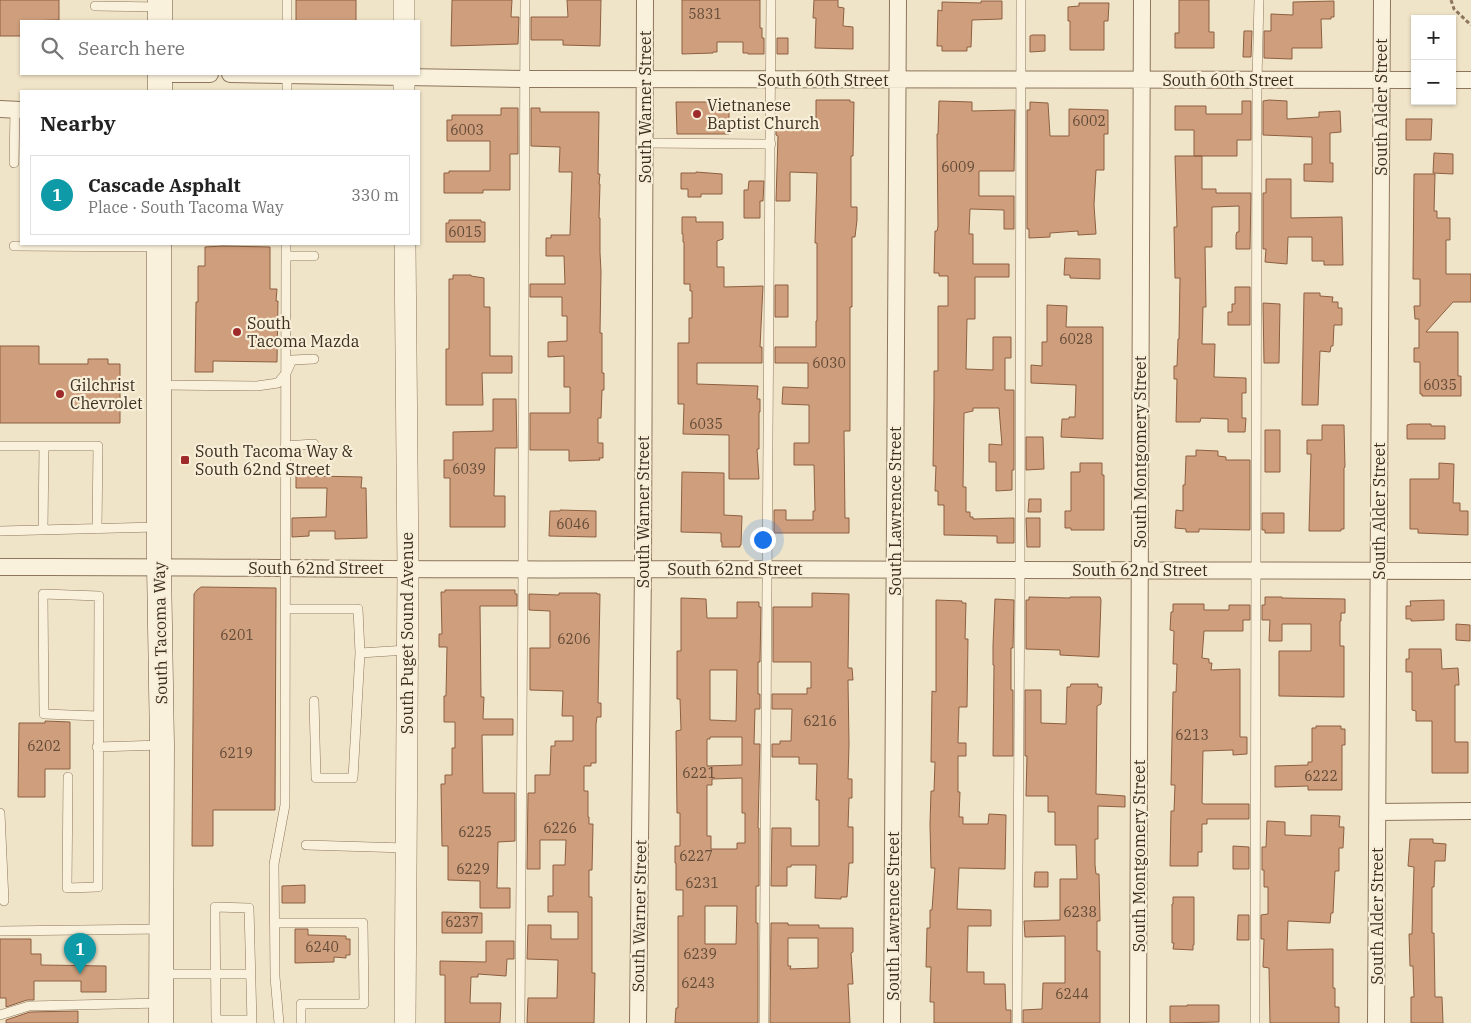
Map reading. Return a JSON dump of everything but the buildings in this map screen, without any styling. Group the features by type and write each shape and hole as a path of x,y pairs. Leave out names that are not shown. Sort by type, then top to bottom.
{"main road":[{"path":"160,75 160,90"},
{"name":"South Tacoma Way","path":"159,246 159,566 162,745 161,1013"}],"street":[{"path":"404,0 404,20"},
{"name":"South Warner Street","path":"638,1023 643,569 645,0"},
{"name":"South Lawrence Street","path":"892,1023 898,0"},
{"name":"South Montgomery Street","path":"1138,1023 1142,0"},
{"name":"South Alder Street","path":"1376,1023 1382,0"},
{"name":"South 60th Street","path":"240,75 287,80 404,81 524,79 1411,80"},
{"path":"1456,80 1471,80"},
{"name":"South Puget Sound Avenue","path":"405,245 408,568 406,1023"},
{"name":"South 62nd Street","path":"0,567 159,566 523,570 1471,571"},
{"path":"1378,812 1471,811"}],"lane":[{"path":"287,0 287,20"},
{"path":"520,1023 525,0"},
{"path":"764,1023 771,0"},
{"path":"1017,1023 1021,0"},
{"path":"1255,1023 1255,570 1259,0"},
{"path":"95,6 160,9"},
{"path":"12,110 14,163"},
{"path":"645,143 770,144"},
{"path":"280,1023 275,977 274,864 284,805 286,245"},
{"path":"14,246 159,246"},
{"path":"286,256 314,256"},
{"path":"159,385 257,386 278,383 286,373 292,360 314,359"},
{"path":"286,446 314,444"},
{"path":"0,446 98,446 97,529"},
{"path":"44,446 44,530"},
{"path":"0,531 159,527"},
{"path":"68,777 67,888 98,887 99,596 43,594 44,714 98,716"},
{"path":"291,609 358,609 360,653 353,778 316,778 314,701"},
{"path":"360,653 408,650"},
{"path":"98,747 162,745"},
{"path":"0,813 4,901"},
{"path":"306,845 406,848"},
{"path":"215,907 249,908 251,974 252,1022 216,1020 215,907"},
{"path":"274,923 362,924 364,1004 301,1004 301,1023"},
{"path":"0,931 161,929"},
{"path":"161,974 251,974"},
{"path":"0,1015 29,1006 161,1013"}],"path":[{"path":"1451,0 1454,9 1471,25"}],"place":[{"name":"Vietnanese Baptist Church","path":"697,114"},
{"name":"South Tacoma Mazda","path":"237,332"},
{"name":"Gilchrist Chevrolet","path":"60,394"},
{"name":"South Tacoma Way & South 62nd Street","path":"185,460"},
{"name":"Cascade Asphalt","path":"80,974"}]}
